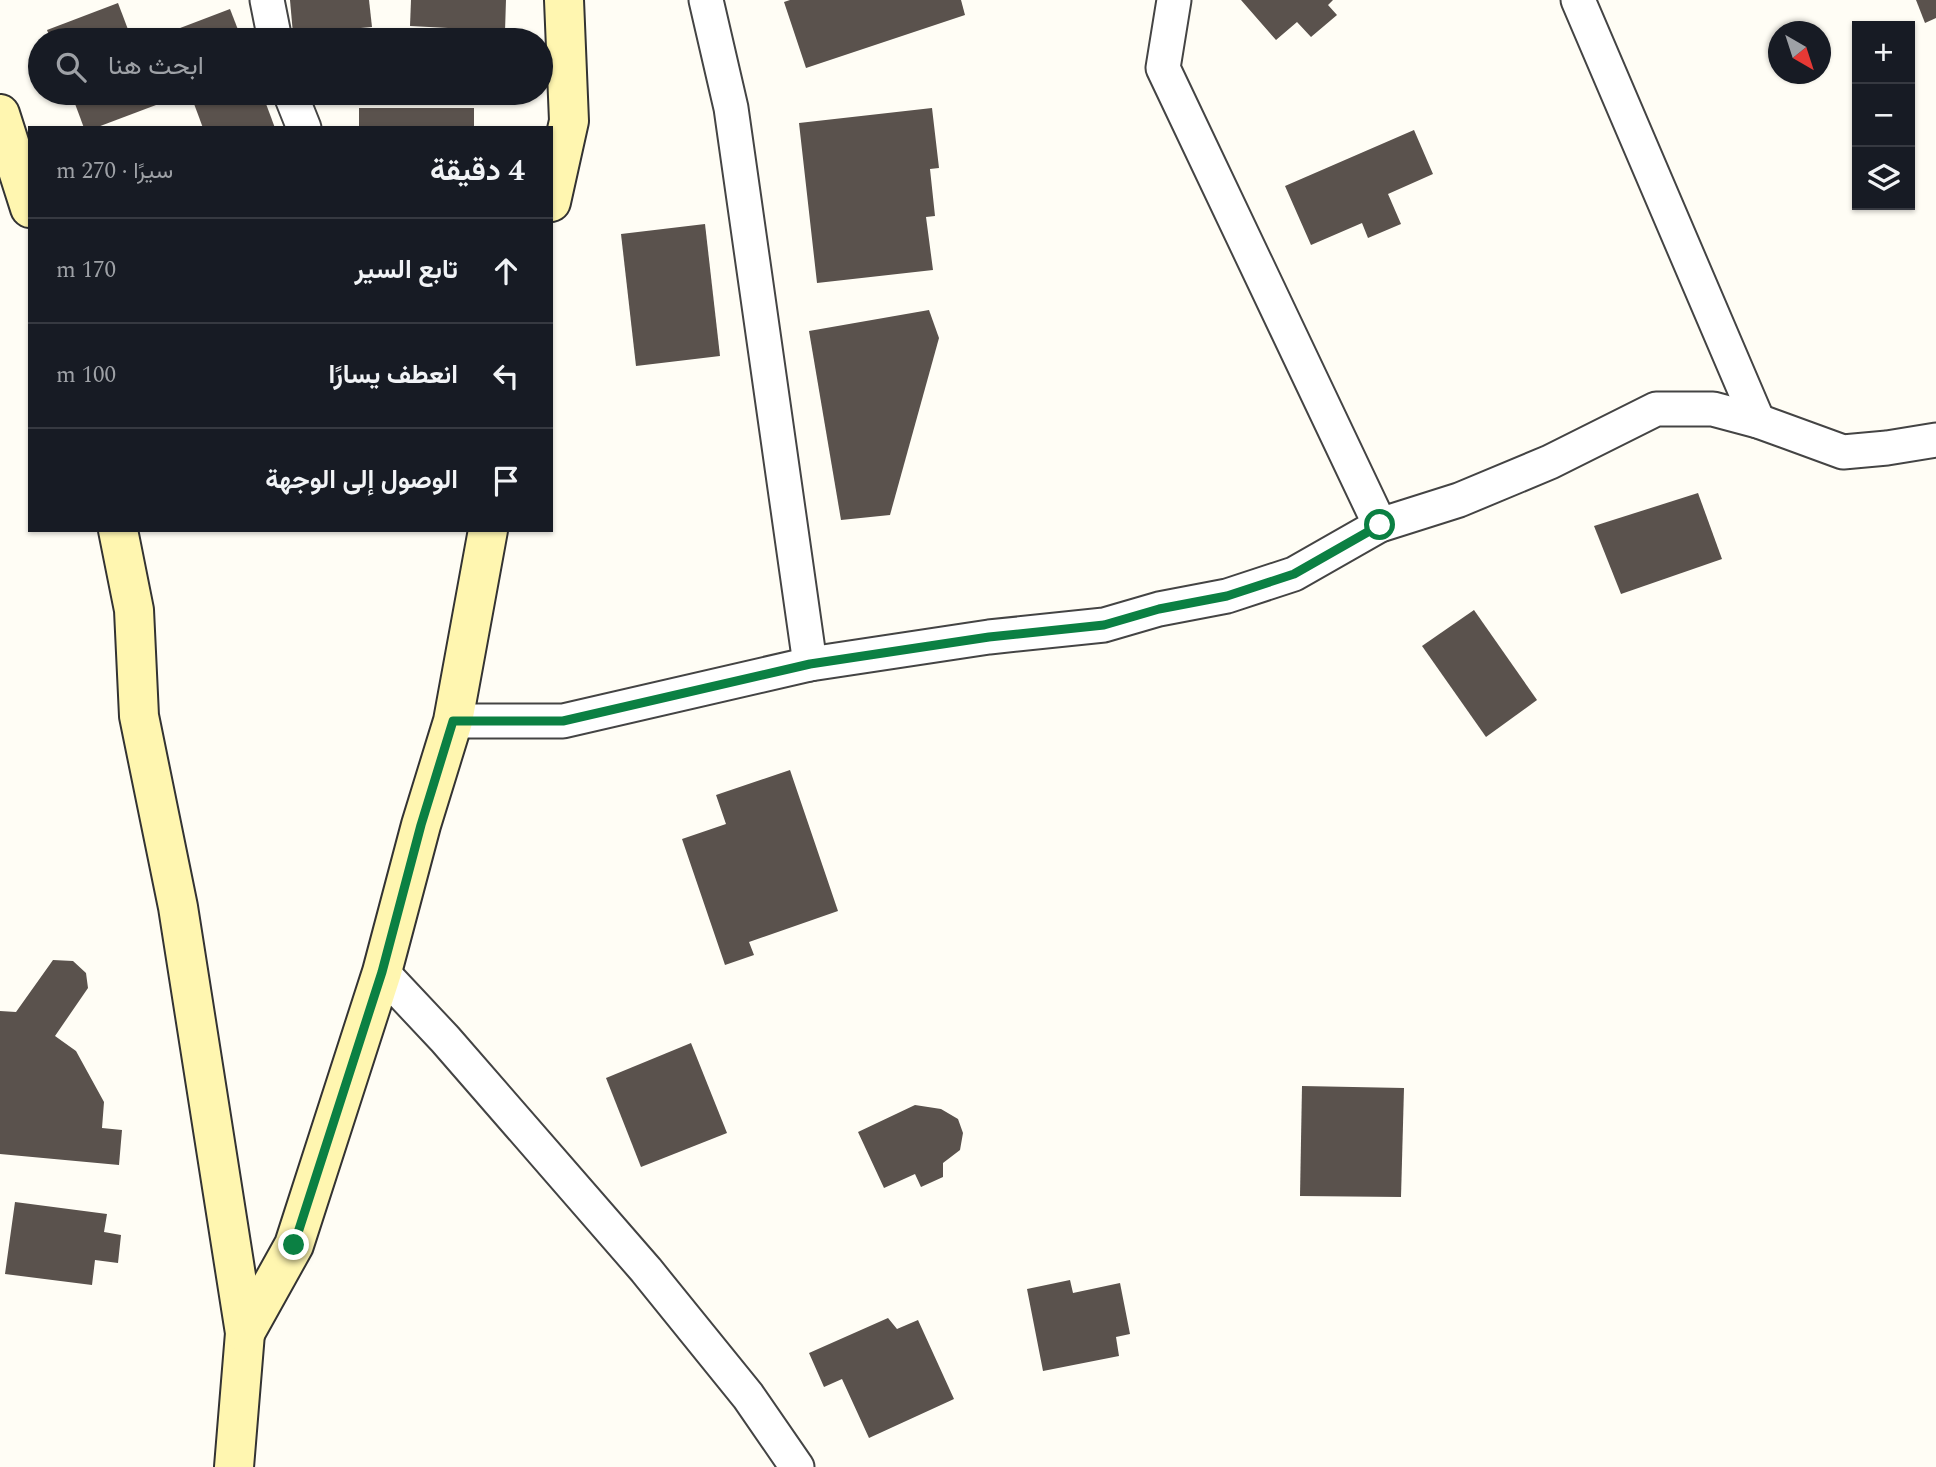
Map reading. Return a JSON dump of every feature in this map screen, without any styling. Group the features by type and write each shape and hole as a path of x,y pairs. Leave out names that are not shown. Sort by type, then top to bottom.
{"main road":[{"path":"553,193 569,121 564,0"},
{"path":"0,114 28,202"},
{"path":"118,532 134,610 139,716 178,907 246,1333 234,1467"},
{"path":"246,1333 294,1245 382,972 421,825 453,721 488,532"}],"street":[{"path":"267,0 273,28"},
{"path":"706,0 731,108 810,664"},
{"path":"1174,0 1163,68 1380,525"},
{"path":"1578,0 1758,421"},
{"path":"295,105 303,126"},
{"path":"453,721 563,721 810,664 989,637 1104,625 1159,609 1227,596 1294,574 1380,525 1459,500 1527,472 1656,409 1713,409 1758,421 1843,452 1936,440"},
{"path":"382,972 445,1039 646,1270 748,1396 797,1467"}],"building":[{"path":"290,0 369,0 372,27 292,28"},
{"path":"411,0 506,0 505,28 410,26"},
{"path":"961,0 965,15 806,68 784,2"},
{"path":"1241,0 1333,0 1328,5 1337,15 1311,37 1297,22 1276,40"},
{"path":"1916,0 1936,0 1936,18 1925,23"},
{"path":"118,3 127,28 52,28"},
{"path":"230,9 237,28 180,28"},
{"path":"75,105 156,105 100,126 83,126"},
{"path":"194,105 266,105 274,126 202,126"},
{"path":"359,108 474,108 474,126 359,126"},
{"path":"932,108 939,168 930,169 935,216 926,217 933,270 817,283 799,123"},
{"path":"1414,130 1433,174 1388,194 1401,224 1368,238 1362,223 1311,245 1285,186"},
{"path":"705,224 720,356 636,366 621,234"},
{"path":"929,310 939,338 890,515 841,520 809,331"},
{"path":"1698,493 1722,559 1621,594 1594,526"},
{"path":"1474,610 1537,700 1486,737 1422,646"},
{"path":"790,770 838,911 749,942 754,955 725,965 682,839 726,824 716,795"},
{"path":"53,960 73,961 86,973 88,988 55,1036 76,1051 104,1102 102,1128 122,1130 119,1165 0,1154 0,1011 16,1012"},
{"path":"691,1043 727,1133 641,1167 606,1078"},
{"path":"1302,1086 1404,1088 1401,1197 1300,1196"},
{"path":"915,1105 941,1109 958,1119 963,1133 960,1150 943,1163 943,1177 921,1187 915,1174 884,1188 858,1132"},
{"path":"15,1202 107,1214 104,1232 121,1235 118,1263 95,1260 92,1285 5,1274"},
{"path":"1070,1280 1073,1293 1120,1283 1130,1334 1116,1337 1119,1356 1043,1371 1027,1289"},
{"path":"888,1318 897,1329 918,1320 954,1399 869,1438 842,1379 824,1387 809,1353"}],"route":[{"path":"294,1245 382,972 421,825 453,721 563,721 810,664 989,637 1104,625 1159,609 1227,596 1294,574 1380,525"}]}
